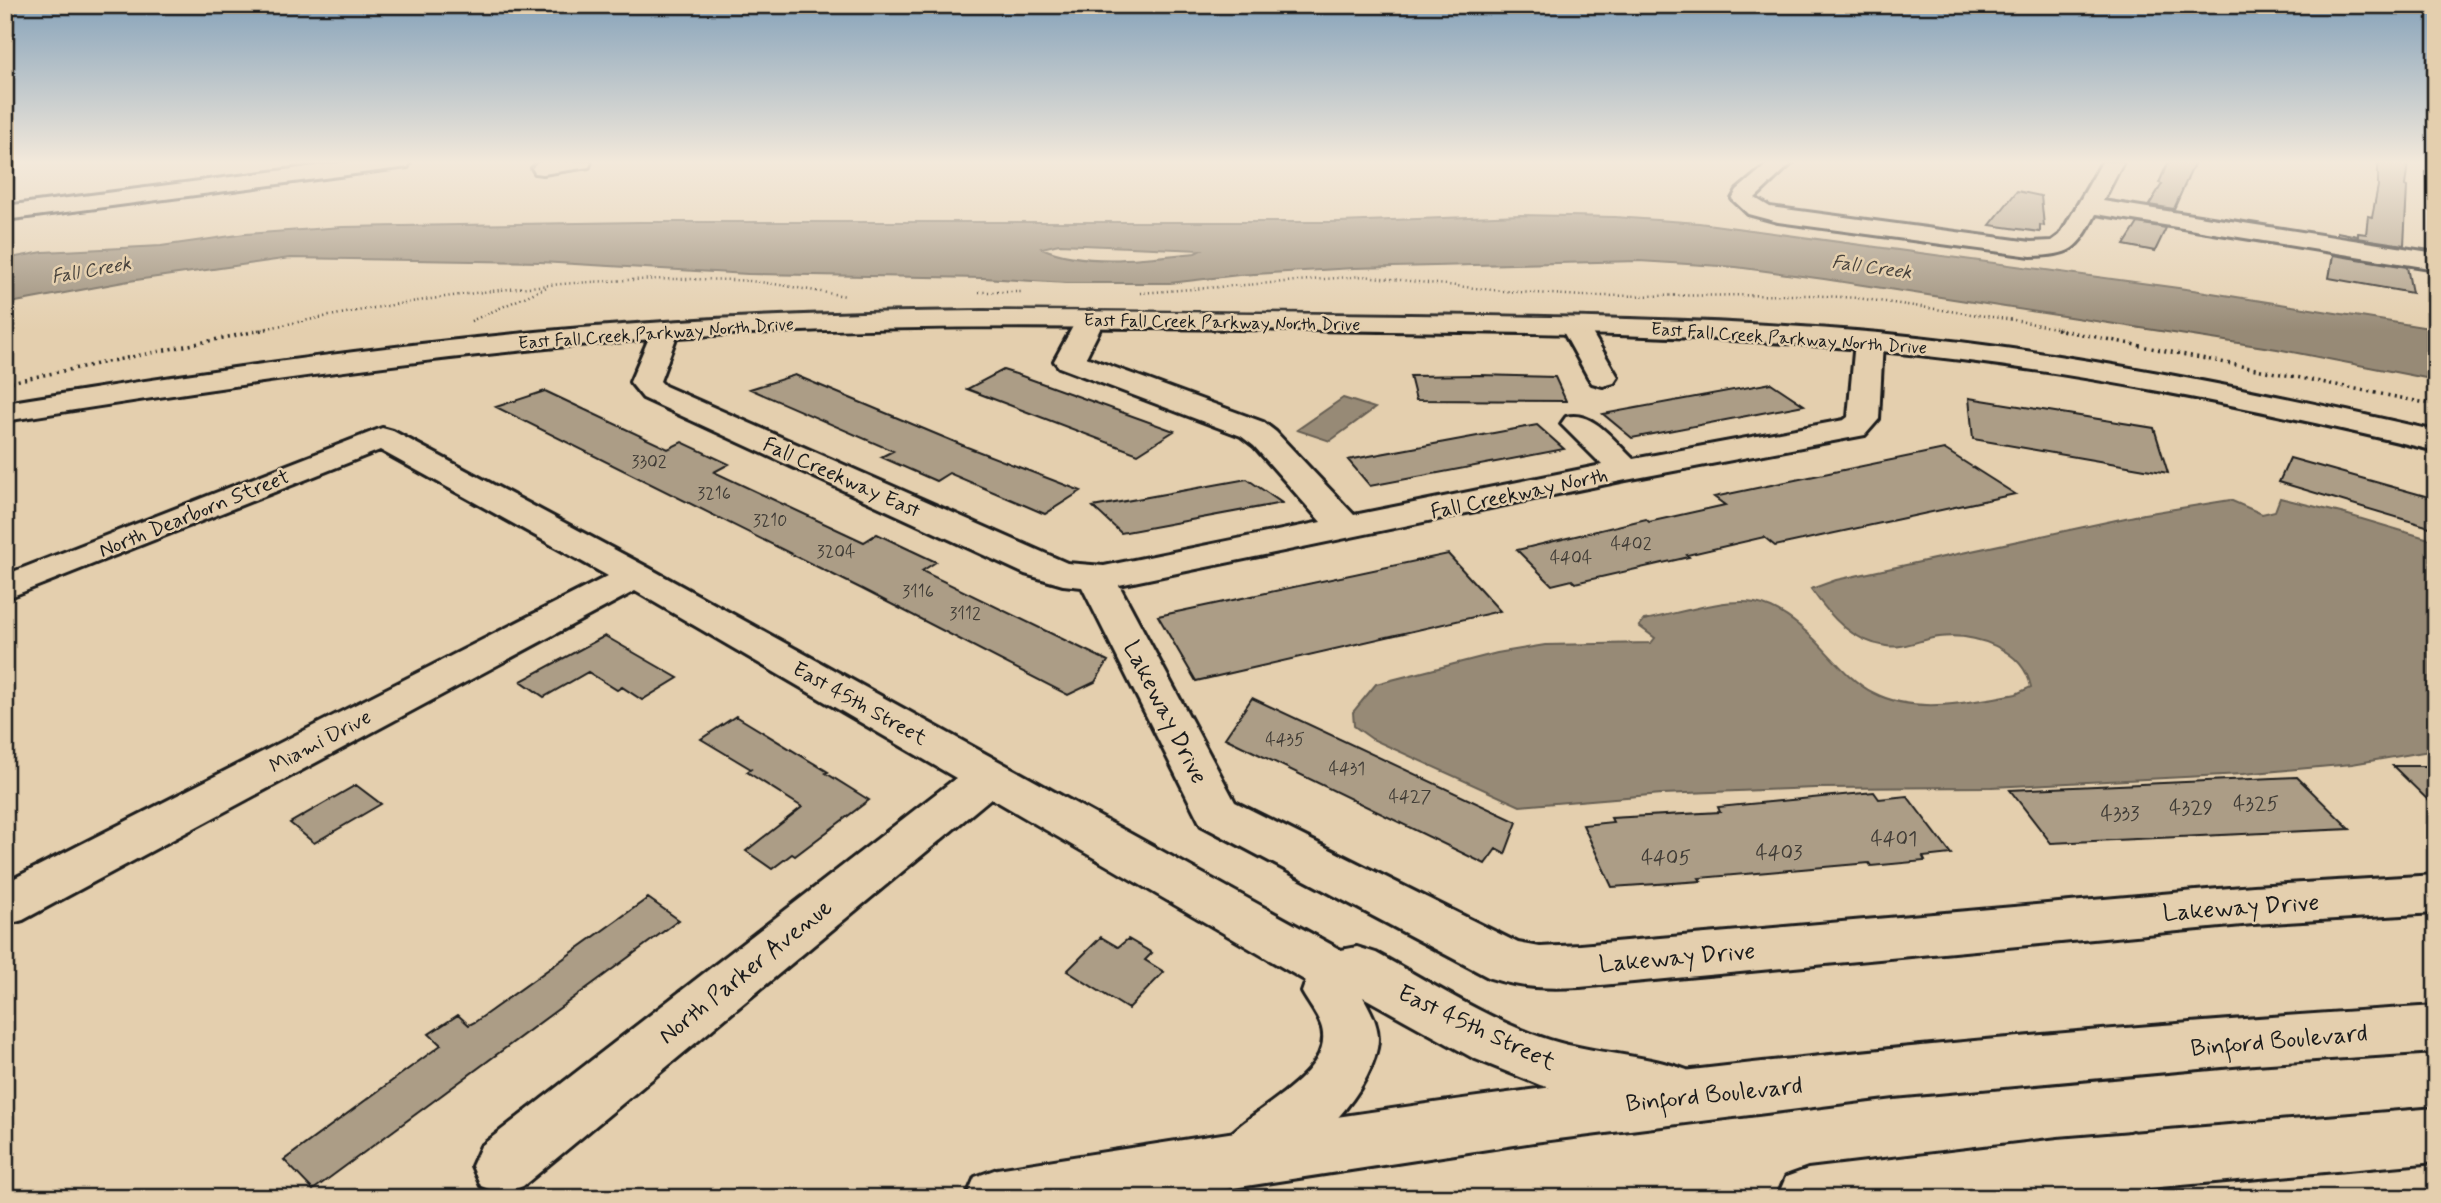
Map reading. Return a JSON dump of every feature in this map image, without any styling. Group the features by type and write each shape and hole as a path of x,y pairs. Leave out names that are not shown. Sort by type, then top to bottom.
{"street":[{"path":"1799,218 2000,247 2047,249 2057,248 2070,240 2083,218"},
{"path":"2166,218 2436,261"},
{"path":"1091,320 1069,361 1252,429 1265,439 1347,529"},
{"name":"East Fall Creek Parkway North Drive","path":"5,412 190,382 365,358 664,330 864,322 1091,320 1574,326 1869,341 1988,355 2134,378 2261,401 2436,440"},
{"path":"1574,326 1603,377"},
{"name":"Fall Creekway East","path":"664,330 646,378 648,386 654,392 1038,566 1063,574 1096,577"},
{"name":"Fall Creekway North","path":"1096,577 1122,574 1858,425 1863,419 1869,341"},
{"path":"1577,424 1626,470"},
{"name":"East 45th Street","path":"382,438 636,576 1335,972 1357,968 1435,1010 1539,1060 1583,1074 1706,1094"},
{"name":"North Dearborn Street","path":"5,588 382,438"},
{"name":"Miami Drive","path":"5,906 636,576"},
{"name":"Lakeway Drive","path":"1096,577 1218,813 1509,963 1540,968 1580,966 2253,905 2436,894"},
{"name":"North Parker Avenue","path":"502,1166 989,776"},
{"path":"1250,1156 1319,1098 1332,1085 1342,1066 1349,1046 1350,1030 1343,1012 1329,992 1335,972"},
{"name":"Binford Boulevard","path":"997,1198 1250,1156 1706,1094 2031,1061 2436,1029"},
{"path":"1808,1198 2122,1179 2436,1135"}],"water":[{"name":"Fall Creek","path":"1439,218 1631,218 1699,223 2193,290 2436,329 2436,380 2277,349 1824,279 1736,267 1639,261 1354,268 1239,275 1170,283 1067,283 983,278 748,274 540,262 290,258 129,281 5,304 5,259 43,252 161,246 245,234 342,227 641,222 1339,222","holes":["1059,244 1201,250 1195,253 1117,260 1077,258 1042,248"]},
{"path":"1343,398 1375,408 1330,441 1297,430"},
{"path":"2280,498 2436,541 2436,750 2352,764 2243,774 1992,787 1816,788 1662,794 1520,806 1372,739 1354,726 1353,712 1376,684 1497,653 1545,645 1651,643 1655,638 1639,626 1644,620 1700,607 1742,602 1763,605 1780,612 1808,633 1857,682 1890,700 1908,704 1944,705 2016,694 2031,687 2026,673 2008,653 1995,646 1953,636 1899,646 1874,643 1842,626 1811,589 1836,580 2144,514 2230,500 2262,514 2275,511"}],"building":[{"path":"1995,218 2043,218 2044,226 2040,225 2040,232 1990,225"},
{"path":"2368,218 2405,218 2404,245 2337,235 2337,232 2358,236 2358,233 2366,234"},
{"path":"2138,223 2166,228 2155,251 2124,245"},
{"path":"2333,255 2407,267 2412,293 2329,278"},
{"path":"1003,370 1174,431 1138,454 967,389"},
{"path":"795,375 1081,491 1045,514 949,473 936,481 881,457 893,451 750,389"},
{"path":"1410,376 1555,377 1566,401 1416,400"},
{"path":"1771,383 1804,405 1632,438 1603,414"},
{"path":"545,391 668,449 682,442 729,464 714,472 864,542 877,534 936,562 922,571 1108,661 1095,682 1068,695 496,407"},
{"path":"1969,398 2154,428 2168,473 1973,439"},
{"path":"1537,425 1564,449 1370,486 1348,460"},
{"path":"1944,449 2015,494 1775,546 1764,537 1575,583 1572,580 1552,585 1517,550 1646,519 1649,522 1725,505 1714,497"},
{"path":"2290,458 2436,499 2436,529 2279,482"},
{"path":"1247,479 1282,503 1121,533 1093,507"},
{"path":"1448,554 1500,611 1196,681 1158,616"},
{"path":"605,636 678,678 642,700 622,687 617,690 588,672 544,697 521,681"},
{"path":"1252,698 1517,822 1505,854 1496,849 1485,864 1225,738"},
{"path":"736,716 869,800 795,856 792,854 772,869 746,851 802,807 747,772 751,769 701,739"},
{"path":"2393,766 2436,766 2436,808"},
{"path":"2297,777 2350,829 2051,843 2010,790"},
{"path":"356,785 381,804 314,843 290,823"},
{"path":"1874,792 1879,799 1907,796 1951,854 1923,857 1925,861 1871,866 1869,863 1699,878 1701,881 1612,887 1583,825 1613,822 1611,818 1720,812 1718,807"},
{"path":"648,898 679,920 313,1190 284,1160 441,1045 429,1034 458,1015 469,1025 475,1022"},
{"path":"1101,937 1118,947 1128,939 1152,953 1145,960 1164,972 1128,1009 1067,971"}]}
